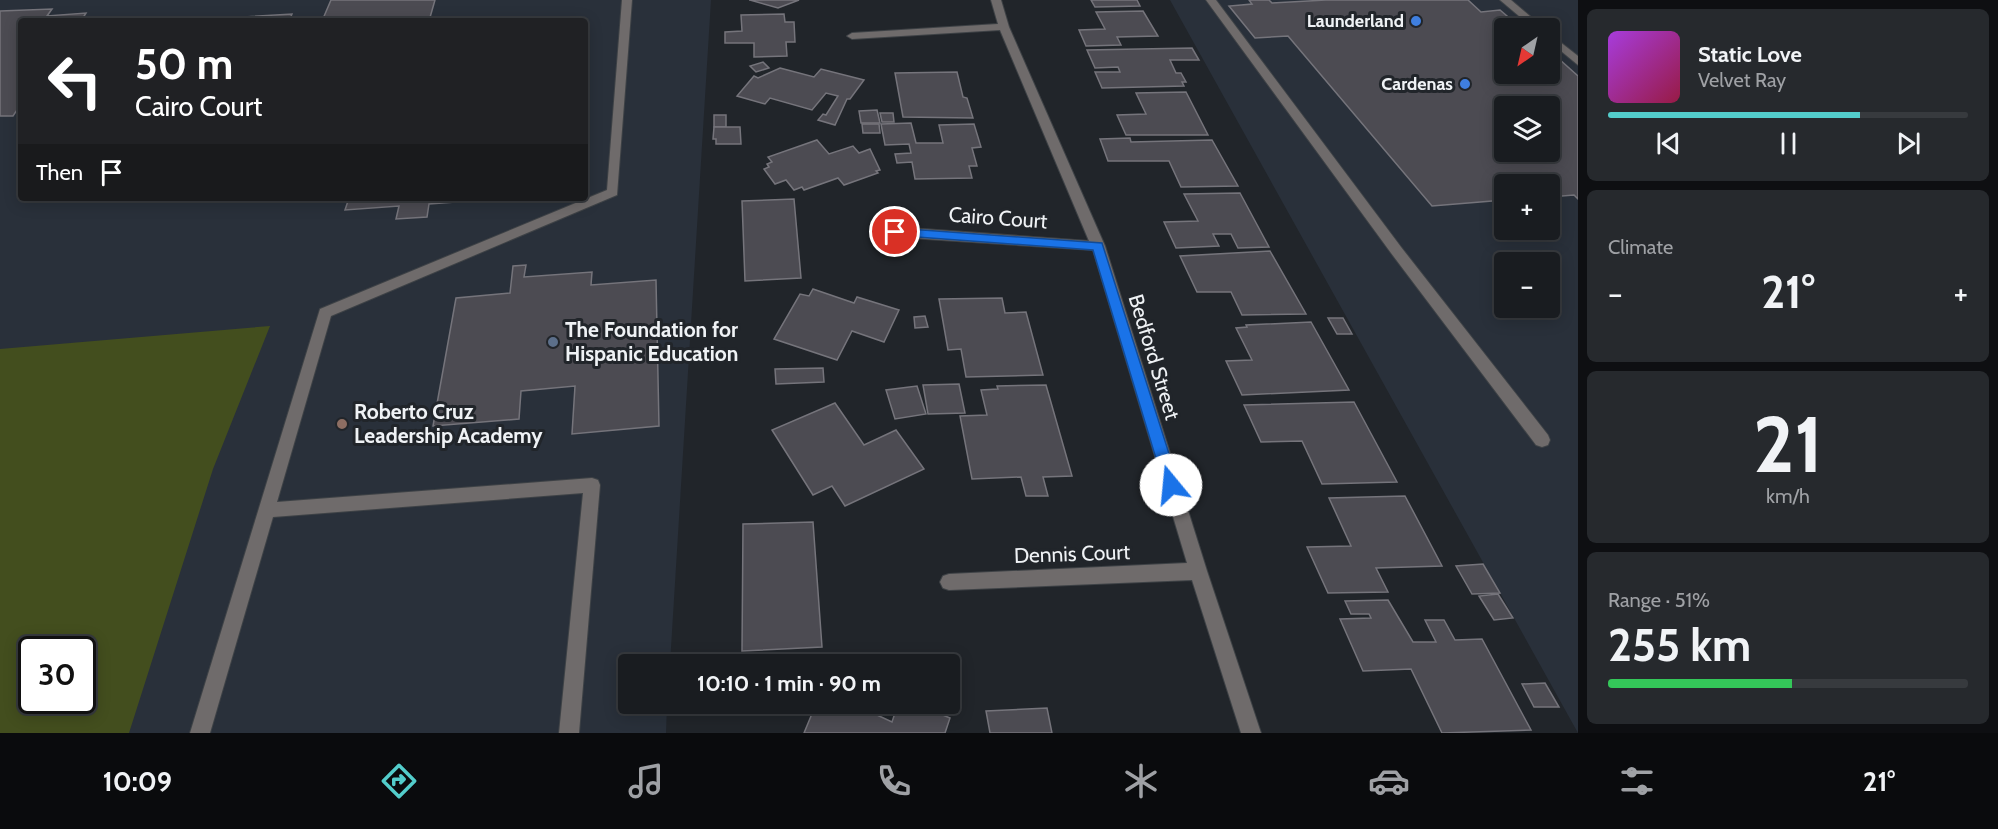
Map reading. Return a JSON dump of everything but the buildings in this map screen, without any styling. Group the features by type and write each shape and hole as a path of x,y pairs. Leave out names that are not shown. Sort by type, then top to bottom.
{"street":[{"path":"200,733 265,510 326,314 613,192 627,0"},
{"name":"Bedford Street","path":"996,0 1004,27 1098,246 1198,572 1251,733"},
{"path":"1211,0 1396,250 1542,440"},
{"path":"1505,0 1527,18"},
{"path":"852,36 1004,27"},
{"path":"1560,47 1578,62"},
{"name":"Cairo Court","path":"895,232 1098,246"},
{"path":"265,510 592,485 569,733"},
{"name":"Dennis Court","path":"949,582 1198,572"}],"shaded area":[{"name":"Roberto Cruz Leadership Academy","path":"0,0 711,0 671,654 618,654 618,714 667,714 666,733 0,733"},
{"path":"1170,0 1578,0 1578,733"}],"green space":[{"path":"270,326 213,469 129,733 0,733 0,349"}],"place":[{"name":"Launderland","path":"1416,21"},
{"name":"Cardenas","path":"1465,84"},
{"name":"The Foundation for Hispanic Education","path":"553,342"},
{"name":"Roberto Cruz Leadership Academy","path":"342,424"}],"route":[{"path":"895,232 1098,246 1171,485"}]}
